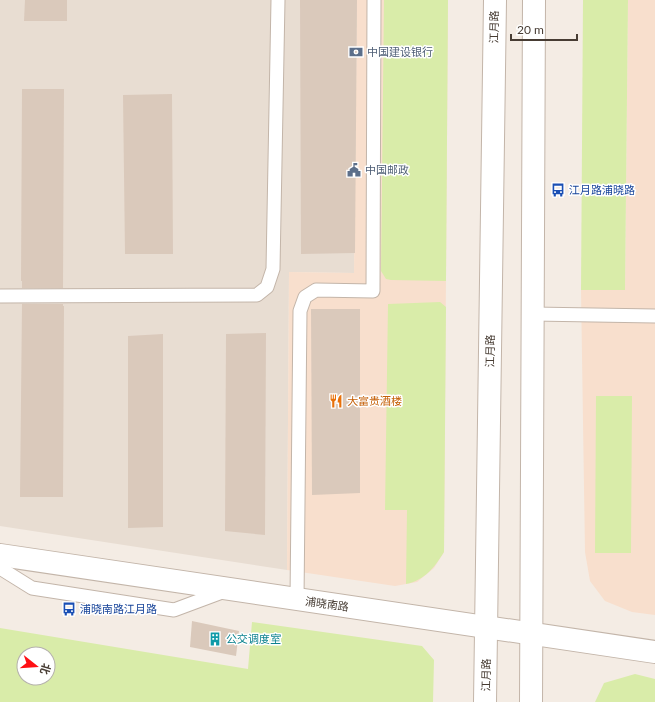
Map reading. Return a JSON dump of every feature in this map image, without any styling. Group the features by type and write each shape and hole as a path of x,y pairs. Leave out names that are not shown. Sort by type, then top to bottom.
{"street":[{"name":"江月路","path":"485,702 495,0"},
{"path":"531,702 534,0"},
{"name":"浦晓南路","path":"0,555 655,652"}],"lane":[{"path":"0,296 257,295 267,287 273,269 278,0"},
{"path":"297,599 300,311 305,297 316,290 373,291 374,0"},
{"path":"533,314 655,316"},
{"path":"0,568 32,588 174,610 228,589"}],"shaded area":[{"path":"0,0 357,0 354,273 289,272 287,570 0,526"},
{"path":"357,0 448,0 444,552 434,568 417,582 395,586 287,570 289,272 354,273"},
{"path":"628,0 655,0 655,615 632,612 605,601 590,581 585,552 581,290 625,290"}],"green space":[{"path":"384,0 448,0 446,281 391,280 386,279 381,271"},
{"path":"583,0 628,0 625,290 581,290"},
{"path":"440,302 446,307 444,552 437,563 424,576 419,580 406,584 407,510 385,510 388,304"},
{"path":"596,396 632,396 631,553 595,553"},
{"path":"252,622 422,646 434,660 433,702 0,702 0,628 248,669"},
{"path":"635,674 655,679 655,702 595,702 604,683"}],"building":[{"path":"25,0 67,0 67,21 24,21"},
{"path":"300,0 357,0 355,253 301,254"},
{"path":"22,89 64,89 63,288 22,288"},
{"path":"172,94 173,254 125,254 123,95"},
{"path":"22,304 63,304 64,306 63,497 20,497"},
{"name":"大富贵酒楼","path":"311,309 360,309 360,493 312,495"},
{"path":"266,333 265,535 225,531 226,334"},
{"path":"163,334 163,527 128,528 128,336"},
{"name":"公交调度室","path":"192,621 239,631 236,656 190,647"}],"place":[{"name":"中国建设银行","path":"356,52"},
{"name":"中国邮政","path":"354,170"},
{"name":"江月路浦晓路","path":"558,190"},
{"name":"大富贵酒楼","path":"336,401"},
{"name":"浦晓南路江月路","path":"69,609"},
{"name":"公交调度室","path":"215,639"}]}
